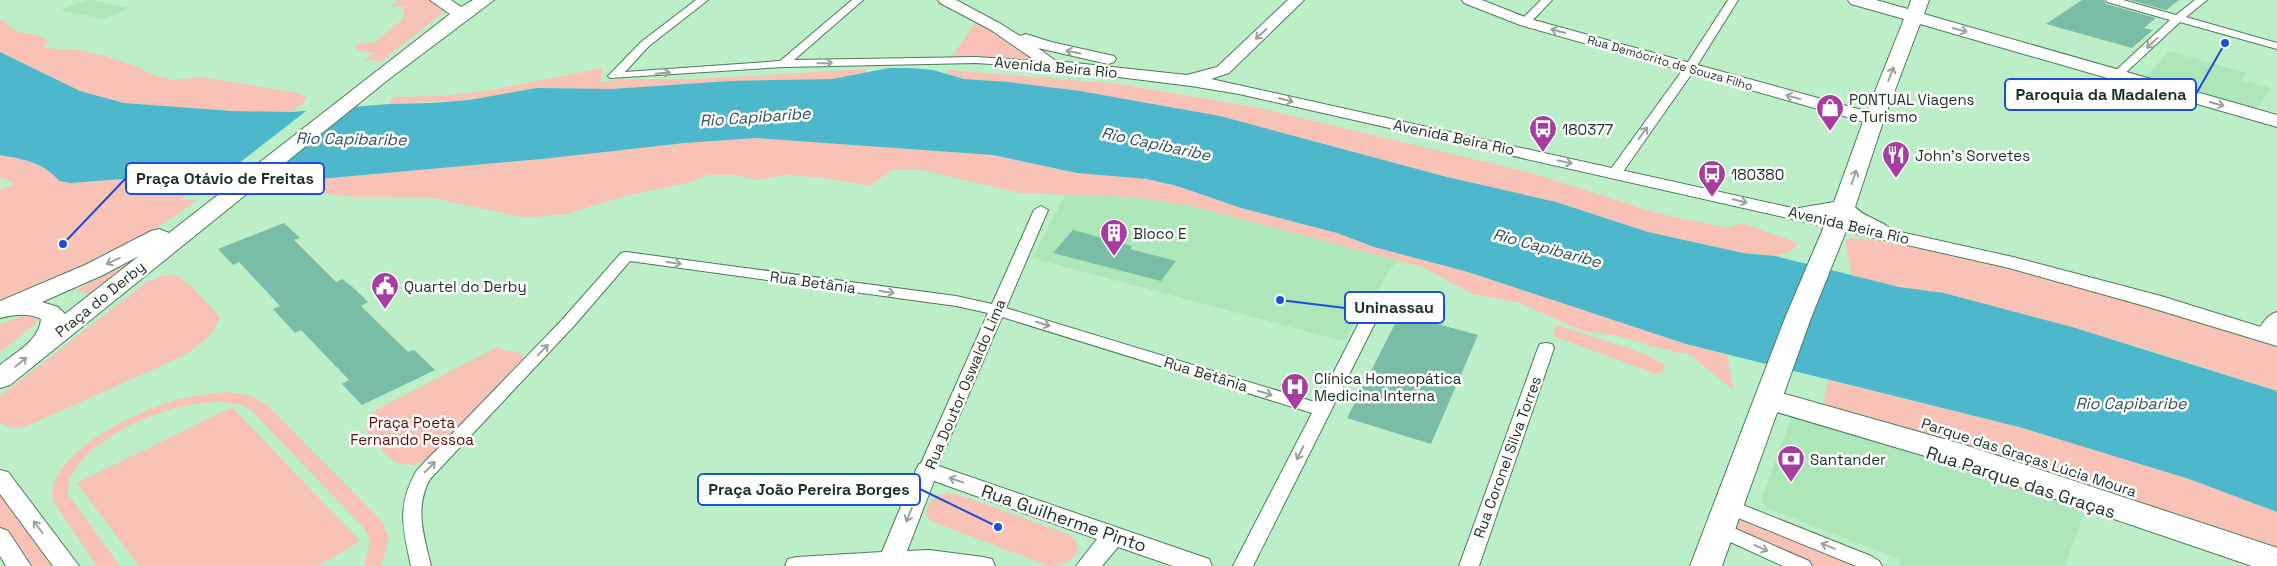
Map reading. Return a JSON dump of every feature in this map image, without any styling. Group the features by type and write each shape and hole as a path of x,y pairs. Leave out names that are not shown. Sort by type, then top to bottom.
{"main road":[{"path":"193,220 366,82 462,14 485,0"},
{"path":"945,0 996,27 1052,65"},
{"path":"996,27 1047,46 1202,77 1222,70 1297,0"},
{"name":"Rua Demócrito de Souza Filho","path":"1469,0 1525,22 1874,119"},
{"path":"1857,0 1878,6 1918,6 2117,75 2277,121"},
{"path":"366,82 454,3"},
{"path":"1706,566 1798,318 1834,232 1874,119 1918,6"},
{"name":"Avenida Beira Rio","path":"1052,65 1190,81 1239,89 1800,214"},
{"path":"1222,70 1224,80 1239,89"},
{"path":"1800,214 1815,224 1834,232"},
{"path":"1800,214 1834,232"},
{"name":"Praça do Derby","path":"4,309 119,258 193,220"},
{"name":"Praça do Derby","path":"0,379 193,220"},
{"path":"1834,232 1854,220 1882,232"},
{"name":"Avenida Beira Rio","path":"1882,232 2273,331"},
{"path":"4,309 28,307 50,312 54,316 53,328 43,344"}],"street":[{"name":"Avenida Beira Rio","path":"704,0 645,44 614,76 783,64 976,60 1052,65"},
{"path":"783,64 858,0"},
{"path":"1525,22 1547,0"},
{"path":"1615,173 1689,69 1733,0"},
{"path":"2111,0 2277,46"},
{"path":"2117,75 2178,18 2202,0"},
{"name":"Rua Doutor Oswaldo Lima","path":"891,560 927,470 1041,210"},
{"name":"Rua Betânia","path":"421,566 409,510 414,488 423,475 567,324 626,256 956,302 997,310 1321,410"},
{"path":"1243,566 1378,301"},
{"name":"Rua Coronel Silva Torres","path":"1469,566 1546,348"},
{"name":"Parque das Graças Lúcia Moura","path":"1769,397 1822,409 2023,471 2277,554"},
{"name":"Rua Parque das Graças","path":"1769,397 1820,417 1978,466 2275,566"},
{"name":"Rua Guilherme Pinto","path":"927,470 1200,566"},
{"path":"0,478 67,566"},
{"path":"1724,518 1802,566"},
{"path":"1724,518 1864,561 1872,566"},
{"path":"1088,566 1114,535"},
{"path":"0,537 20,566"},
{"path":"797,566 929,559 983,566"}],"shaded area":[{"path":"86,0 130,8 103,19 60,10"},
{"path":"2169,51 2246,73 2241,80 2271,88 2255,111 2145,78"},
{"path":"1065,195 1133,197 1192,206 1397,260 1343,341 1032,258"},
{"path":"1792,415 2085,510 2065,566 1899,566 1901,560 1767,508 1761,500"}],"green space":[{"path":"399,0 435,0 449,8 382,61 363,60 375,53 360,51 354,45 375,42 403,19 405,7 391,6"},
{"path":"0,19 18,32 45,38 48,41 42,48 79,50 106,56 138,67 155,76 172,80 201,77 298,93 308,98 292,112 232,111 124,103 80,91 0,52"},
{"path":"976,22 1003,36 1035,60 951,57"},
{"path":"603,68 600,82 624,79 697,79 867,69 865,74 832,79 730,81 611,89 537,88 469,100 389,104 392,97 443,96 486,91"},
{"path":"949,70 1119,84 1255,107 1528,172 1657,213 1727,228 1742,223 1798,243 1793,250 1775,256 1743,253 1648,232 1556,202 1447,177 1220,116 1080,91 1008,82 964,79 945,75"},
{"path":"756,138 993,155 1077,173 1147,179 1177,186 1241,208 1337,233 1374,247 1468,272 1686,344 1727,355 1733,390 1689,354 1617,336 1580,330 1520,303 1473,294 1422,267 1192,206 1133,197 1020,193 922,170 892,170 869,186 825,178 788,175 757,180 736,175 709,175 688,183 625,196 567,214 527,218 433,198 354,197 301,191 308,180 542,159 685,143"},
{"path":"0,155 40,165 59,181 71,183 135,178 195,187 181,200 197,200 175,216 127,245 0,302 0,190 15,184 0,177"},
{"path":"1850,238 1906,246 2042,277 2121,298 2277,345 2277,391 2143,348 1944,293 1899,287 1852,276 1845,240"},
{"path":"166,242 91,295 76,290"},
{"path":"176,275 191,286 220,317 214,330 204,340 181,357 25,427 12,428 0,423 0,396 147,282 162,276"},
{"path":"25,315 36,317 36,323 0,352 0,324"},
{"path":"1556,325 1643,353 1666,366 1659,375 1553,336"},
{"name":"Praça Poeta Fernando Pessoa","path":"497,347 502,350 521,353 524,359 430,459 409,465 400,464 387,455 366,431 368,421 376,410"},
{"path":"1828,380 2019,427 2189,479 2277,512 2277,566 2248,566 2002,481 1820,422"},
{"path":"225,392 248,395 266,404 381,520 389,538 381,566 364,566 370,541 365,529 251,410 230,403 203,403 172,409 141,420 112,435 88,453 73,473 68,494 120,566 97,566 53,501 54,484 63,468 77,452 96,438 116,425 137,415 178,399"},
{"path":"232,407 360,541 318,566 139,566 77,483"},
{"path":"0,477 68,566 25,566 0,536"},
{"path":"948,493 959,495 1068,534 1078,545 1075,556 1064,563 1049,566 931,521 926,515 928,506 939,495"},
{"path":"1728,506 1861,566 1806,566 1720,529"}],"water":[{"name":"Rio Capibaribe","path":"0,52 80,91 124,103 232,111 292,112 389,104 432,103 469,100 537,88 611,89 730,81 832,79 889,68 910,68 933,70 964,79 1008,82 1080,91 1220,116 1447,177 1556,202 1648,232 1743,253 1775,256 1899,287 1944,293 2072,327 2277,391 2277,512 2189,479 2019,427 1686,344 1468,272 1374,247 1337,233 1241,208 1177,186 1147,179 1077,173 993,155 756,138 685,143 542,159 308,180 195,187 135,178 71,183 59,181 40,165 0,155"}],"pier":[{"path":"358,104 258,186 206,189 310,108"}],"building":[{"path":"2082,0 2104,0 2106,4 2156,18 2144,28 2153,30 2132,48 2046,24"},
{"path":"2130,0 2179,0 2166,10"},
{"path":"284,223 300,238 294,240 336,282 342,279 356,290 368,302 361,306 408,352 414,350 435,370 362,405 342,384 349,380 301,330 295,333 273,309 280,306 239,262 233,265 218,249"},
{"name":"Bloco E","path":"1073,230 1132,246 1130,249 1176,261 1161,281 1053,253"},
{"path":"1400,314 1478,335 1431,444 1347,418"}],"place":[{"name":"Paroquia da Madalena","path":"2225,43"},
{"name":"PONTUAL Viagens e Turismo","path":"1830,132"},
{"name":"180377","path":"1543,153"},
{"name":"John's Sorvetes","path":"1896,179"},
{"name":"180380","path":"1712,198"},
{"name":"Praça Otávio de Freitas","path":"63,244"},
{"name":"Bloco E","path":"1114,257"},
{"name":"Uninassau","path":"1280,300"},
{"name":"Quartel do Derby","path":"385,310"},
{"name":"Clínica Homeopática Medicina Interna","path":"1295,411"},
{"name":"Santander","path":"1791,483"},
{"name":"Praça João Pereira Borges","path":"998,527"}]}
